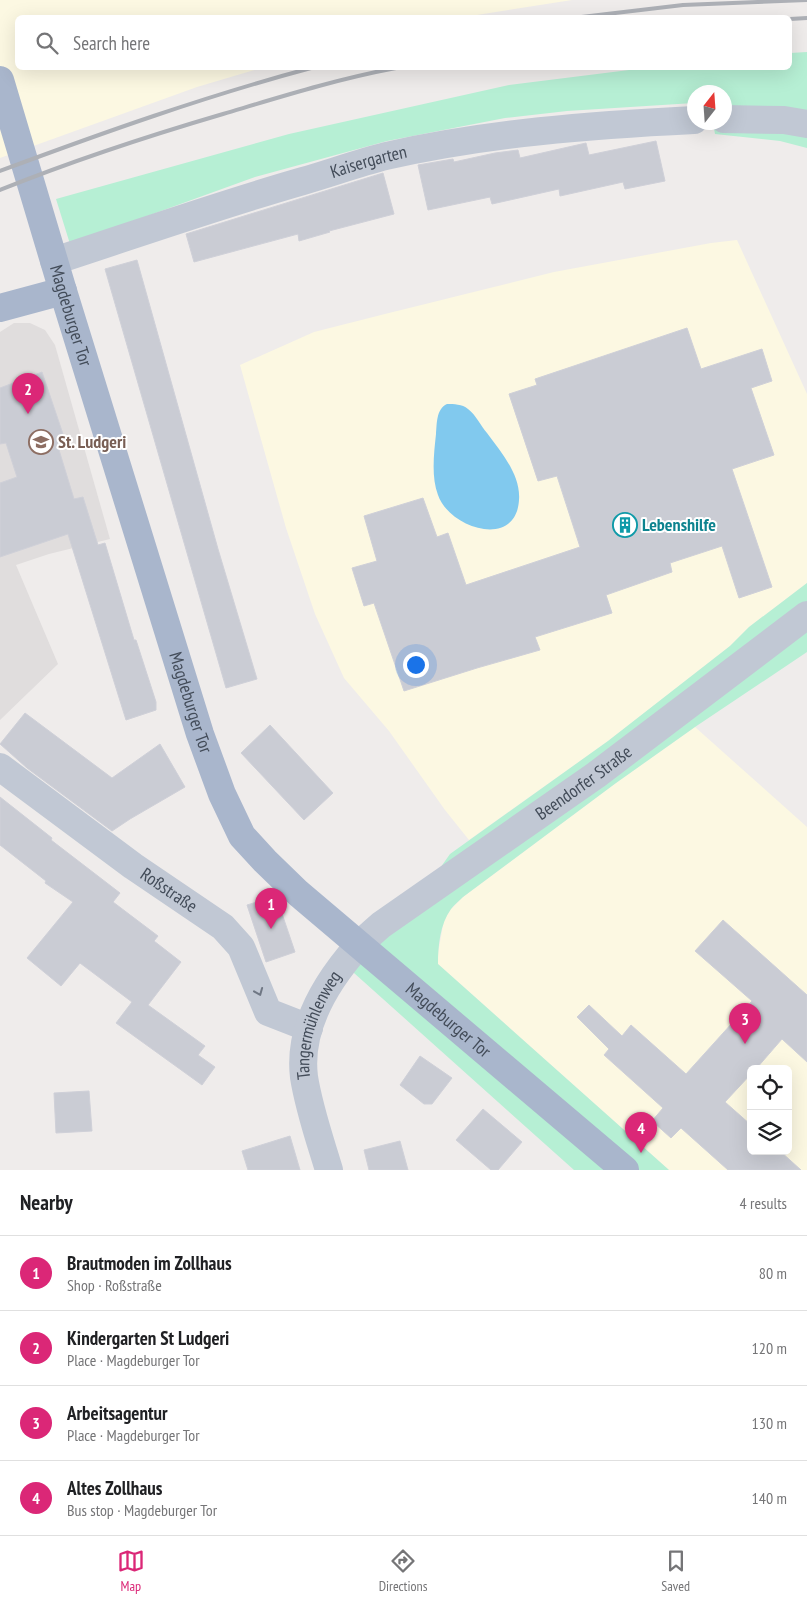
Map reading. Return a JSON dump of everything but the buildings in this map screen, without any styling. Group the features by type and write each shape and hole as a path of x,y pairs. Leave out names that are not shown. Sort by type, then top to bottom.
{"main road":[{"name":"Magdeburger Tor","path":"0,80 197,724 222,794 242,836 298,893 625,1170"},
{"path":"0,308 63,291"}],"street":[{"path":"732,119 784,120 807,124"},
{"name":"Kaisergarten","path":"54,261 264,192 386,156 456,143 534,133 618,124 687,120"},
{"name":"Beendorfer Straße","path":"359,945 381,925 596,776 807,615"},
{"name":"Roßstraße","path":"0,767 133,866 223,927 241,947 268,1012 308,1028"},
{"name":"Tangermühlenweg","path":"329,1170 314,1121 304,1076 304,1053 308,1028 319,1001 336,974 359,945"}],"shaded area":[{"path":"0,0 572,0 477,15 15,15 15,70 254,70 197,87 0,158"},
{"path":"737,240 807,394 807,583 749,627 730,646 608,741 469,840 445,810 389,731 344,678 315,614 286,528 240,365 314,332 385,314 554,272 711,243"},
{"name":"St. Ludgeri","path":"14,323 30,323 45,330 55,345 110,539 49,554 16,565 58,664 0,720 0,332"},
{"path":"695,727 807,827 807,1170 669,1170 438,964 444,920 451,909 463,897 616,783"}],"green space":[{"path":"807,52 807,148 780,141 715,134 714,130 732,130 732,85 687,85 687,103 567,111 505,118 387,141 255,177 70,244 56,199 289,134 509,85 629,70 792,70 792,53"},
{"path":"807,583 807,652 616,783 463,897 451,909 444,921 439,943 438,964 669,1170 574,1170 335,956 438,871 450,854 608,741 730,646 749,627"}],"water":[{"path":"447,404 461,405 471,411 509,464 517,482 519,500 515,515 507,525 495,529 482,529 468,524 455,517 445,507 438,495 434,481 434,449 439,413 443,406"}],"railway":[{"path":"598,15 683,5 807,0"},
{"path":"792,19 807,18"},
{"path":"0,171 154,116 304,70"},
{"path":"0,190 82,159 167,131 352,77 386,70"}],"place":[{"name":"Kindergarten St Ludgeri","path":"28,414"},
{"name":"St. Ludgeri","path":"41,442"},
{"name":"Lebenshilfe","path":"625,525"},
{"name":"Brautmoden im Zollhaus","path":"271,929"},
{"name":"Arbeitsagentur","path":"745,1044"},
{"name":"Altes Zollhaus","path":"641,1153"}]}
